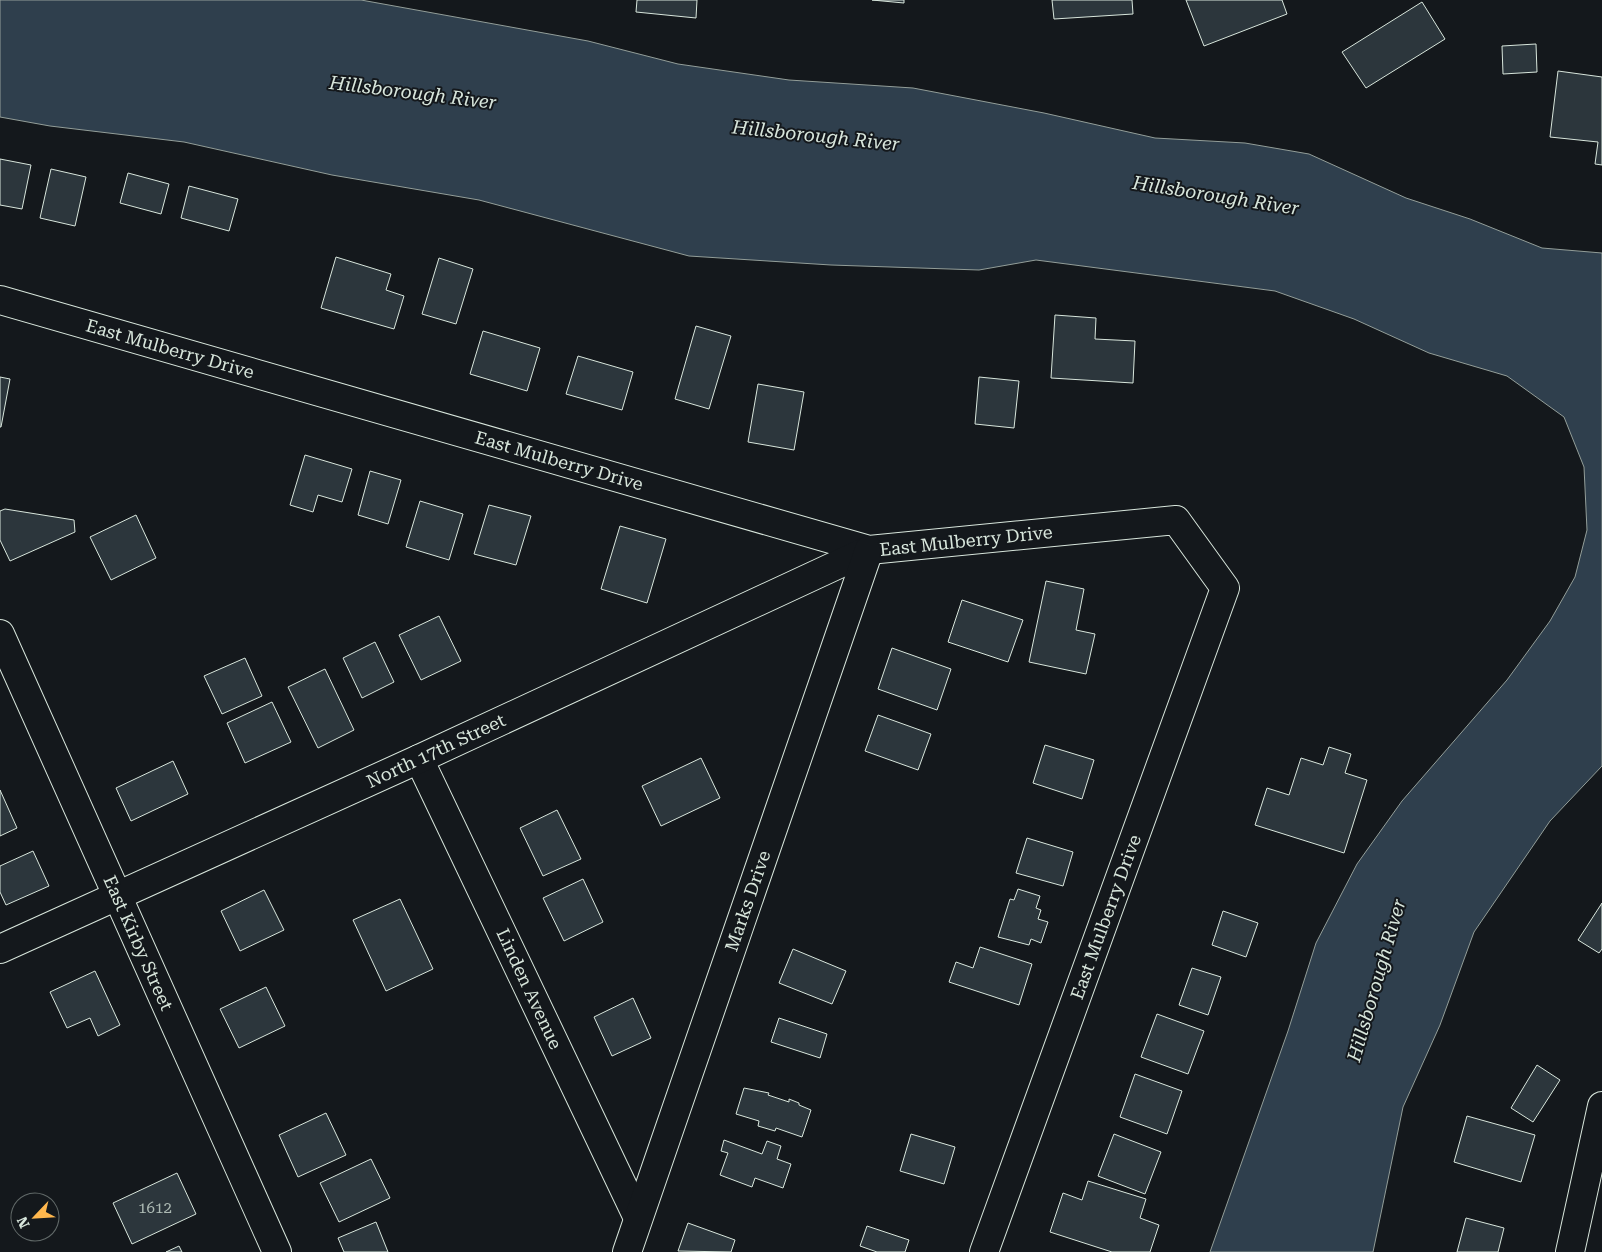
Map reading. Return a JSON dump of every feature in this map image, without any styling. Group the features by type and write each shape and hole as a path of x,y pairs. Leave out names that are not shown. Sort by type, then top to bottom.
{"street":[{"name":"East Mulberry Drive","path":"0,300 870,550 1176,520 1225,588 984,1252"},
{"name":"North 17th Street","path":"0,949 420,759 870,550"},
{"name":"Marks Drive","path":"628,1252 638,1218 870,550"},
{"name":"East Kirby Street","path":"0,634 277,1252"},
{"name":"Linden Avenue","path":"420,759 638,1218"},
{"path":"1570,1252 1602,1106"}],"water":[{"name":"Hillsborough River","path":"0,0 361,0 588,41 678,64 789,80 913,88 1044,113 1155,138 1245,143 1309,154 1406,198 1470,219 1542,248 1602,253 1602,766 1550,821 1474,932 1440,1025 1403,1107 1373,1252 1210,1252 1288,1031 1316,943 1357,864 1402,801 1507,680 1550,621 1575,577 1587,530 1584,467 1564,417 1507,376 1429,353 1354,319 1275,291 1036,260 979,270 831,265 689,256 479,200 332,175 184,142 50,126 0,117"}],"building":[{"path":"637,0 697,0 696,18 636,12"},
{"path":"872,0 904,0 904,3"},
{"path":"1052,0 1132,0 1133,14 1054,19"},
{"path":"1186,0 1282,0 1287,14 1204,46"},
{"path":"1422,2 1445,39 1366,88 1342,52"},
{"path":"1536,44 1537,72 1503,74 1502,46"},
{"path":"1558,71 1602,77 1602,165 1595,164 1598,142 1550,137"},
{"path":"0,159 31,165 22,209 0,205"},
{"path":"51,169 86,177 75,226 40,218"},
{"path":"128,173 169,184 161,214 120,203"},
{"path":"189,186 238,199 229,231 181,218"},
{"path":"336,257 391,274 386,290 404,296 394,329 321,308"},
{"path":"439,258 473,269 456,324 422,314"},
{"path":"1055,315 1096,318 1095,339 1135,341 1133,383 1051,378"},
{"path":"696,326 731,336 709,409 675,399"},
{"path":"483,331 540,348 527,391 470,374"},
{"path":"578,356 633,372 622,410 566,394"},
{"path":"0,377 10,379 1,427 0,427"},
{"path":"979,377 1019,381 1014,428 975,424"},
{"path":"758,384 804,392 794,450 748,442"},
{"path":"305,455 352,469 342,502 318,495 313,512 290,505"},
{"path":"370,471 401,480 388,524 358,515"},
{"path":"420,501 463,514 449,560 406,547"},
{"path":"489,505 531,516 516,565 474,554"},
{"path":"5,509 74,520 75,532 10,561 0,540 0,511"},
{"path":"136,515 156,558 111,580 90,537"},
{"path":"620,526 666,539 647,603 601,589"},
{"path":"1046,581 1084,589 1076,630 1095,634 1086,674 1029,662"},
{"path":"962,600 1023,620 1008,662 948,642"},
{"path":"439,616 461,661 421,680 399,635"},
{"path":"375,642 394,682 362,698 343,658"},
{"path":"892,648 951,669 937,710 878,689"},
{"path":"245,658 262,696 222,714 204,676"},
{"path":"325,669 354,730 318,748 288,687"},
{"path":"272,702 291,742 245,763 227,723"},
{"path":"878,715 931,734 918,770 865,751"},
{"path":"1045,745 1094,760 1082,799 1033,783"},
{"path":"1329,747 1351,754 1345,773 1367,780 1344,853 1255,825 1267,788 1289,795 1301,758 1323,765"},
{"path":"701,758 720,798 661,826 642,786"},
{"path":"173,761 188,794 131,821 116,788"},
{"path":"0,790 17,828 0,836"},
{"path":"557,810 581,859 543,876 520,828"},
{"path":"1027,838 1073,852 1063,886 1016,873"},
{"path":"33,851 49,886 6,905 0,892 0,866"},
{"path":"583,879 603,922 564,941 543,898"},
{"path":"1018,889 1040,896 1036,908 1041,910 1038,919 1048,922 1041,943 1031,939 1029,945 998,937 1010,899 1014,900"},
{"path":"264,890 284,930 240,951 221,911"},
{"path":"400,899 433,969 386,991 353,920"},
{"path":"1602,903 1602,949 1599,953 1578,940"},
{"path":"1223,911 1258,923 1246,957 1212,945"},
{"path":"980,947 1032,964 1019,1005 949,982 956,962 973,968"},
{"path":"793,949 846,971 832,1004 779,983"},
{"path":"1192,968 1221,977 1208,1015 1179,1005"},
{"path":"95,971 120,1025 98,1036 90,1018 67,1028 50,992"},
{"path":"266,987 285,1026 239,1048 220,1009"},
{"path":"633,998 651,1038 612,1056 594,1017"},
{"path":"1157,1014 1204,1031 1188,1074 1141,1057"},
{"path":"779,1018 827,1034 820,1058 771,1042"},
{"path":"1537,1065 1560,1080 1533,1122 1511,1108"},
{"path":"1135,1074 1182,1091 1167,1134 1120,1117"},
{"path":"744,1088 769,1093 768,1095 789,1102 789,1099 811,1110 802,1137 776,1128 775,1131 758,1126 759,1121 736,1114"},
{"path":"326,1113 346,1155 298,1177 279,1135"},
{"path":"1467,1116 1535,1135 1521,1182 1454,1162"},
{"path":"911,1134 955,1147 944,1184 900,1171"},
{"path":"1114,1134 1161,1152 1145,1194 1098,1176"},
{"path":"724,1140 762,1154 767,1141 781,1146 777,1159 791,1164 783,1188 755,1178 752,1187 720,1175 728,1153 721,1151"},
{"path":"371,1159 390,1198 339,1222 320,1183"},
{"path":"177,1173 196,1214 132,1244 113,1203"},
{"path":"1088,1181 1146,1199 1140,1218 1159,1225 1150,1252 1112,1252 1050,1232 1063,1193 1082,1200"},
{"path":"1466,1218 1504,1228 1498,1252 1457,1252"},
{"path":"376,1222 388,1252 344,1252 338,1238"},
{"path":"688,1223 735,1240 731,1252 678,1251"},
{"path":"867,1226 909,1240 905,1252 877,1252 860,1246"},
{"path":"179,1246 182,1252 166,1252"}]}
